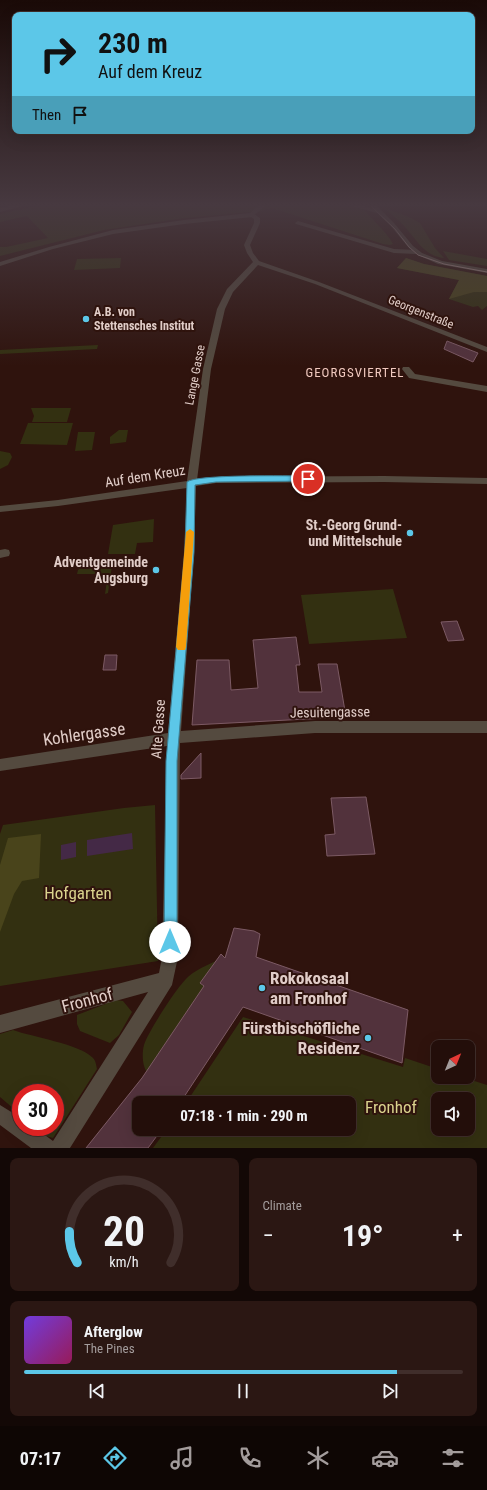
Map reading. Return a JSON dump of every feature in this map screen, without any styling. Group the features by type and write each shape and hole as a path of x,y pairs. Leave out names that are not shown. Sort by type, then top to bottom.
{"street":[{"path":"0,264 17,259"},
{"path":"254,259 257,262"},
{"path":"430,259 440,263 487,271"},
{"name":"Georgenstraße","path":"257,262 317,283 487,350"},
{"name":"Lange Gasse","path":"191,482 206,369 221,309 230,292 257,262"},
{"path":"406,369 412,376 487,389"},
{"name":"Auf dem Kreuz","path":"0,509 58,503 191,482 216,480 301,479 487,481"},
{"name":"Alte Gasse","path":"166,979 170,957 172,761 189,552 191,482"},
{"name":"Jesuitengasse","path":"174,739 190,736 315,727 487,727"},
{"name":"Kohlergasse","path":"0,766 174,739"},
{"path":"59,1148 166,979"},
{"name":"Fronhof","path":"0,1024 166,979"},
{"path":"0,1114 47,1148"}],"green space":[{"path":"77,259 121,259 120,268 74,270"},
{"path":"405,259 408,259 424,264 487,276 487,306 482,310 478,306 473,307 449,299 459,280 397,268"},
{"path":"448,259 485,259 487,259 487,266 449,260"},
{"path":"98,345 97,349 0,354 0,350"},
{"path":"31,408 71,408 67,422 32,422 34,416"},
{"path":"28,423 73,423 67,445 20,444"},
{"path":"119,430 128,430 126,442 110,444 110,437"},
{"path":"78,432 95,432 92,450 75,451"},
{"path":"0,451 10,453 12,457 8,465 0,469"},
{"path":"154,519 153,542 137,543 135,554 108,554 113,525"},
{"path":"92,559 113,559 108,593 105,594 108,574 77,574 78,570"},
{"path":"393,589 407,638 309,644 301,595"},
{"name":"Hofgarten","path":"155,805 158,961 0,986 0,834 3,825"},
{"path":"216,961 201,983 204,987 147,1072 143,1063 143,1048 157,1020 171,998 189,976"},
{"path":"116,1000 123,1001 132,1012 119,1035 110,1043 80,1031 77,1024 77,1015"},
{"name":"Fronhof","path":"243,1017 403,1067 405,1058 431,1067 431,1084 475,1084 475,1081 487,1085 487,1148 153,1148 162,1136 356,1136 356,1096 191,1096"},
{"path":"13,1030 67,1045 87,1053 93,1058 97,1069 64,1121 64,1084 12,1084 12,1107 0,1097 0,1034"}],"shaded area":[{"path":"405,259 408,259 424,264 487,276 487,292 474,292 449,299 459,280 397,268"},
{"path":"132,833 133,849 87,856 87,840"},
{"path":"41,834 39,878 22,881 14,894 0,932 0,865 8,838"},
{"path":"76,842 76,857 61,860 61,845"}],"building":[{"path":"447,341 478,353 473,362 444,349"},
{"path":"457,621 464,640 448,641 441,622"},
{"path":"296,637 300,665 296,665 299,692 322,692 318,664 337,664 346,717 192,725 197,660 229,660 231,690 258,688 253,640"},
{"path":"105,655 117,655 116,670 103,670"},
{"path":"201,753 201,778 181,779 181,775"},
{"path":"366,797 375,854 327,856 325,835 335,834 331,798"},
{"name":"Fürstbischöfliche Residenz","path":"234,928 254,931 260,934 256,957 408,1010 402,1063 243,1007 185,1096 132,1096 132,1136 157,1136 148,1148 86,1148 142,1078 204,986 200,983 221,954 225,958"}],"tram line":[{"path":"428,259 444,264 487,272"}],"slow traffic":[{"path":"181,647 190,532"}],"place":[{"name":"A.B. von Stettensches Institut","path":"86,319"},
{"name":"St.-Georg Grund- und Mittelschule","path":"410,533"},
{"name":"Adventgemeinde Augsburg","path":"156,570"},
{"name":"Rokokosaal am Fronhof","path":"262,988"},
{"name":"Fürstbischöfliche Residenz","path":"368,1038"}],"district":[{"name":"GEORGSVIERTEL","path":"355,372"}],"route":[{"path":"170,942 172,761 189,552 191,482 216,480 308,479"}]}
